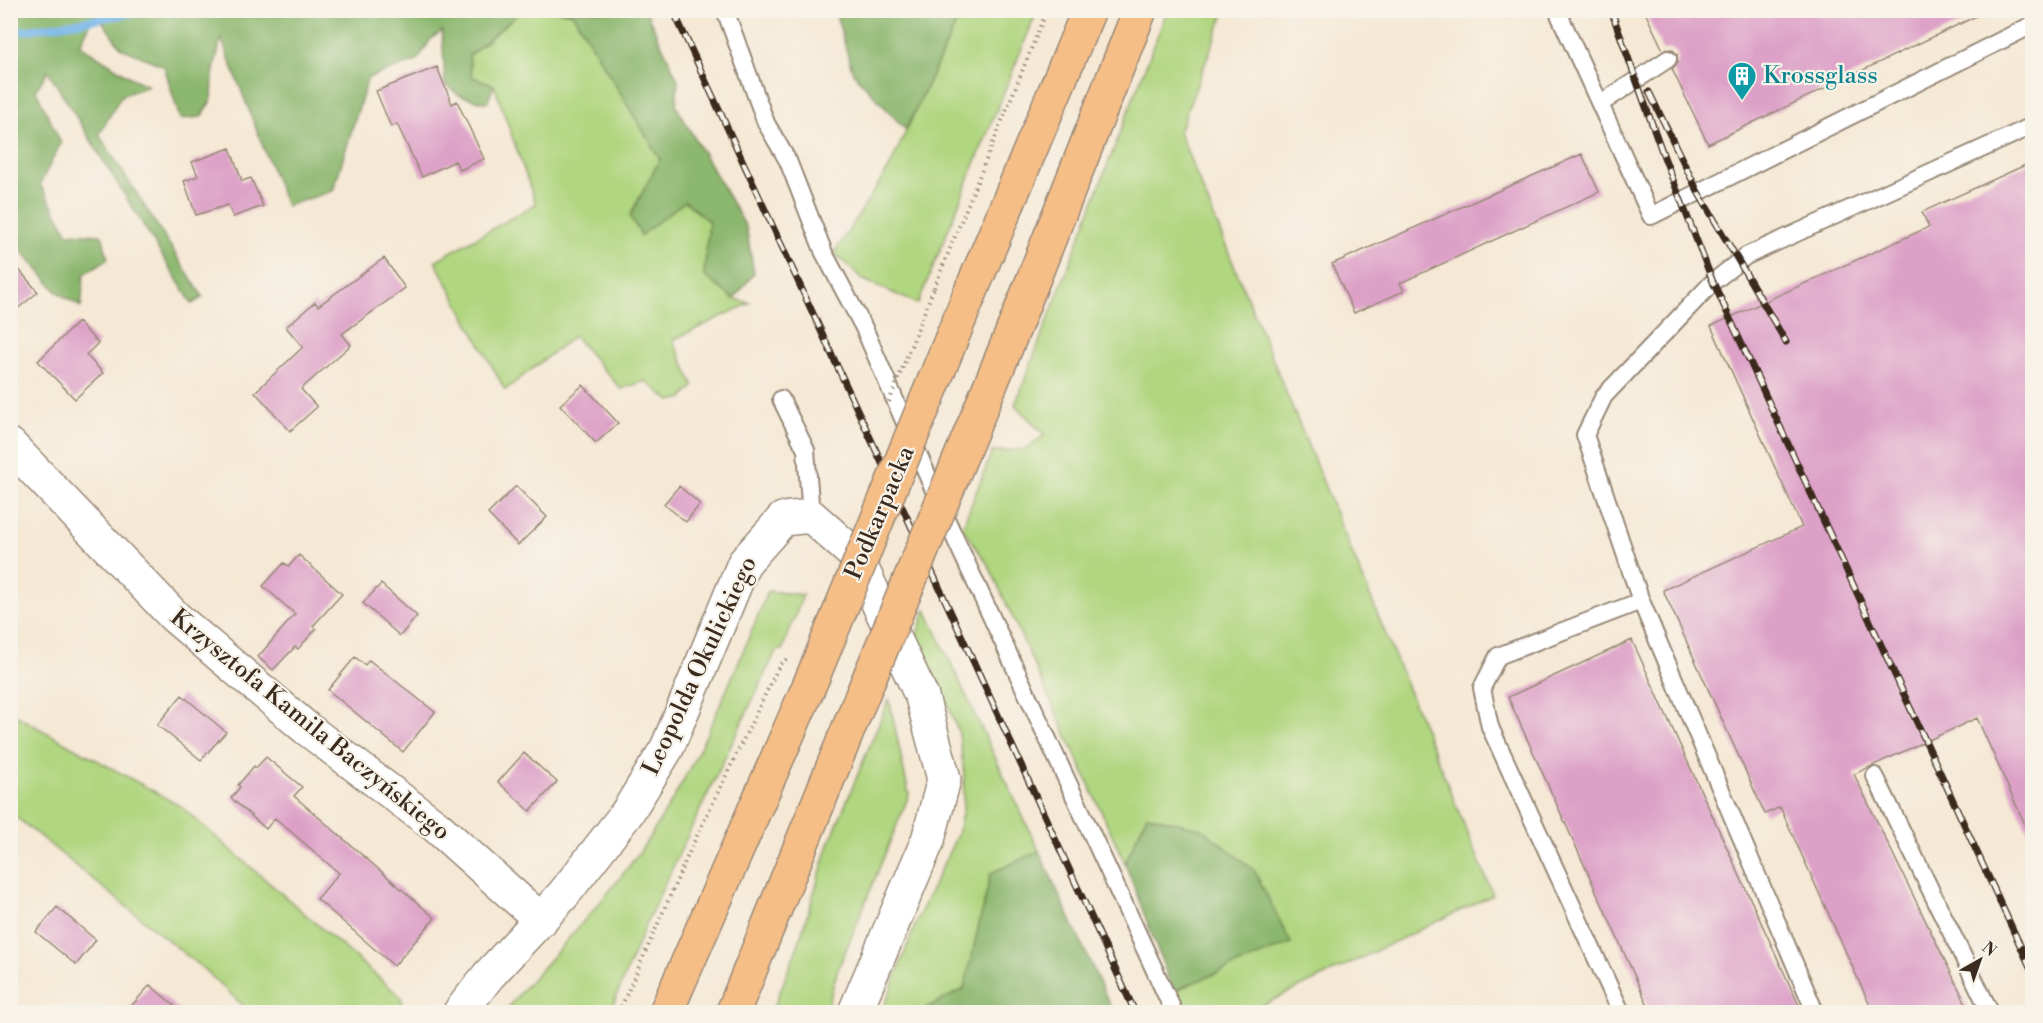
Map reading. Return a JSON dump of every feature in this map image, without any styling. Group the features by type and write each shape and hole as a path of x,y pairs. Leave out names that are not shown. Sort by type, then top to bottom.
{"main road":[{"name":"Podkarpacka","path":"666,1012 800,668 969,296 1089,10"},
{"path":"733,1012 1014,328 1140,10"}],"street":[{"name":"Krzysztofa Kamila Baczyńskiego","path":"10,445 175,617 306,728 437,827 541,920"},
{"name":"Leopolda Okulickiego","path":"460,1012 488,976 541,920 627,813 667,748 744,563 783,519 811,516"},
{"path":"811,516 856,556 922,697 944,779 928,840 855,1012"}],"lane":[{"path":"725,10 766,123 788,161 824,253 864,328 948,523 1174,1012"},
{"path":"1557,10 1651,216 2032,25"},
{"path":"1600,104 1668,59"},
{"path":"1815,1012 1641,601 1585,435 1604,396 1713,282 1746,256 2032,126"},
{"path":"782,399 806,450 811,516"},
{"path":"1621,1012 1490,727 1482,688 1498,656 1641,601"},
{"path":"1875,776 1990,1012"}],"path":[{"path":"934,288 1047,10"},
{"path":"619,1012 692,846 780,664 800,668"}],"green space":[{"path":"11,10 521,11 469,56 472,77 494,85 487,103 459,95 445,84 442,31 431,39 417,61 368,78 333,191 286,206 221,38 213,75 212,99 201,117 180,119 164,66 121,48 96,12 80,45 148,86 121,96 99,135 203,297 192,304 48,71 36,90 61,143 40,184 68,233 102,235 108,259 84,274 81,307 57,292 11,238"},
{"path":"521,11 557,11 573,14 660,159 630,216 641,234 685,201 709,222 704,276 734,299 750,303 673,340 694,386 683,398 670,401 646,381 621,389 574,336 505,390 435,261 536,204 494,85 472,77 469,56"},
{"path":"557,11 646,11 678,80 676,106 746,227 754,273 734,299 704,276 709,222 685,201 641,235 630,216 660,159 573,14"},
{"path":"835,11 962,11 906,130 853,73"},
{"path":"962,11 1037,11 918,304 864,280 834,253 889,168"},
{"path":"1167,11 1225,11 1179,132 1493,895 1248,1012 1184,1012 1173,991 1291,943 1147,815 1125,863 989,566 962,528 992,452 1025,449 1045,435 1015,405"},
{"path":"768,591 803,595 782,650 776,651 648,919 610,1012 505,1012 615,884 664,814 682,784 713,721"},
{"path":"926,610 1039,851 991,873 964,990 926,1008 926,1012 882,1012 917,920 957,835 963,810 964,772 959,734 916,636"},
{"path":"889,699 909,795 837,972 826,1012 772,1012 798,945 829,844"},
{"path":"11,713 179,805 401,997 404,1012 250,1012 207,972 11,813 11,796 16,790 11,787"},
{"path":"1147,815 1202,829 1254,870 1291,943 1173,991 1125,863"},
{"path":"1039,851 1113,1012 926,1012 926,1008 964,989 991,873"}],"building":[{"name":"Krossglass","path":"1644,10 1989,10 1708,144 1672,69 1678,63 1677,54 1672,49 1663,50"},
{"path":"437,67 452,104 457,101 484,159 460,170 455,161 422,177 397,124 391,127 376,91"},
{"path":"230,148 242,181 251,178 263,206 233,217 228,205 196,215 184,181 198,176 192,162"},
{"path":"1582,154 1599,192 1400,283 1404,291 1354,313 1332,264"},
{"path":"2032,162 2032,840 1977,718 1854,774 1970,1012 1873,1012 1780,807 1765,814 1663,590 1802,527 1711,326 1929,227 1922,212"},
{"path":"384,258 405,288 342,334 351,345 301,389 317,407 290,431 255,392 303,347 286,327 315,302 318,306"},
{"path":"10,259 38,292 10,315"},
{"path":"78,322 98,343 86,355 103,373 75,399 38,361"},
{"path":"583,385 618,423 596,443 560,405"},
{"path":"516,486 547,517 518,545 488,514"},
{"path":"679,486 700,504 686,522 664,504"},
{"path":"299,555 342,594 313,626 316,629 298,649 295,647 273,670 258,657 295,614 263,586 284,563 289,566"},
{"path":"381,584 417,616 400,636 363,603"},
{"path":"1632,640 1802,1012 1651,1012 1508,697"},
{"path":"355,657 365,665 369,660 435,712 403,752 328,690"},
{"path":"182,695 226,732 201,760 157,725"},
{"path":"524,753 557,782 530,811 498,782"},
{"path":"266,757 302,787 294,796 435,918 394,966 317,899 339,873 275,818 266,829 231,798 240,787 238,785 254,766 256,768"},
{"path":"57,907 96,940 76,965 36,932"},
{"path":"150,985 182,1012 126,1012"}],"waterway":[{"path":"10,33 152,10"}],"railway":[{"path":"673,10 1135,1012"},
{"path":"1611,10 1664,157 1713,282 2032,971"},
{"path":"1649,92 1698,192 1786,342"}],"place":[{"name":"Krossglass","path":"1742,102"}]}
